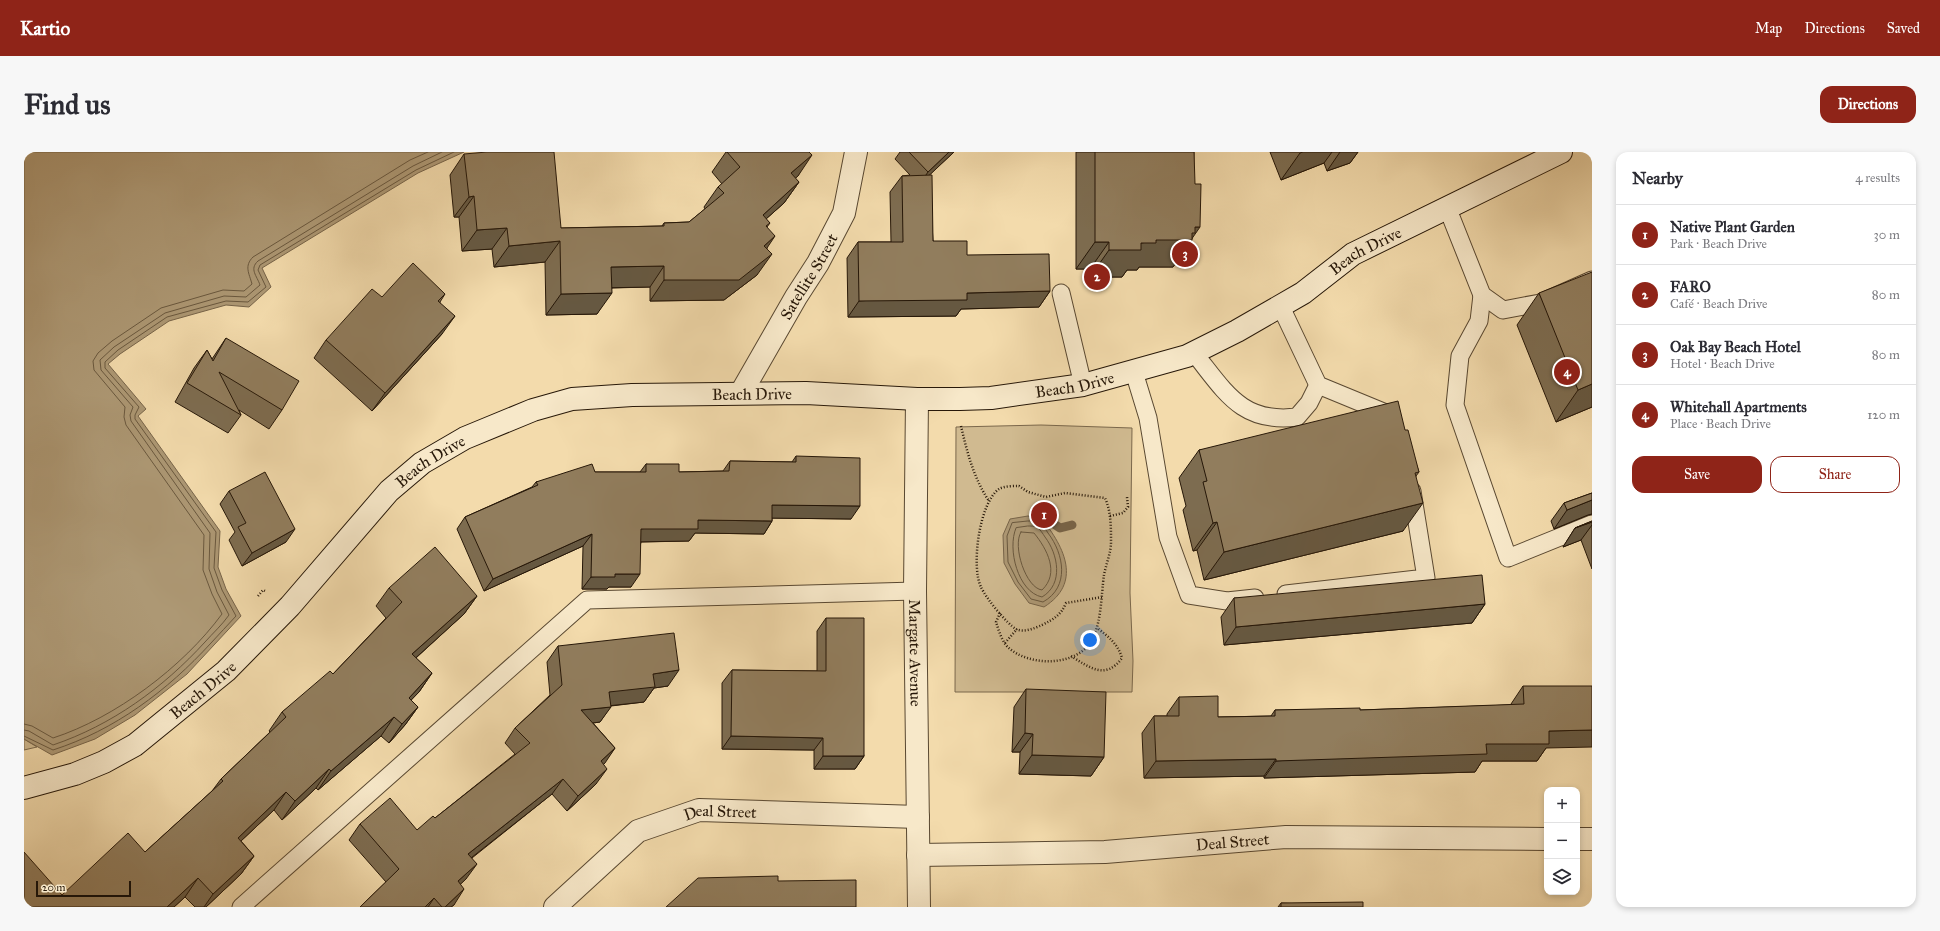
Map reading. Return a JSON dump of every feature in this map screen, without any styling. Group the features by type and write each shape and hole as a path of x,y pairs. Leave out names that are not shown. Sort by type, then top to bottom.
{"street":[{"name":"Satellite Street","path":"741,393 796,297 818,263 844,213 856,152"},
{"name":"Beach Drive","path":"24,788 75,774 104,762 135,745 226,671 290,606 389,491 422,463 465,438 533,410 572,399 632,394 741,393 806,393 917,399 991,398 1083,385 1134,372 1194,352 1237,332 1303,293 1353,254 1561,152"},
{"name":"Margate Avenue","path":"917,399 915,591 919,907"},
{"name":"Deal Street","path":"555,907 638,831 699,810 918,817"},
{"name":"Deal Street","path":"918,854 1105,852 1286,837 1544,839"},
{"path":"1580,839 1592,839"}],"lane":[{"path":"1447,207 1482,295 1479,321 1460,356 1455,405 1508,558 1592,524"},
{"path":"1482,295 1503,310 1540,303 1592,280"},
{"path":"1061,293 1083,385"},
{"path":"1281,307 1318,385 1386,414 1396,432"},
{"path":"1194,352 1226,392 1242,407 1258,416 1280,419 1297,417 1309,403 1318,385"},
{"path":"1134,372 1148,418 1168,537 1189,595 1227,601 1426,578 1408,474"},
{"path":"241,907 587,600 915,591"}],"path":[{"path":"961,426 966,448 980,487 989,502"},
{"path":"1000,613 996,622 1005,643 1009,649 1029,658 1049,662 1067,659 1087,648 1097,628 1102,597 1104,576 1111,543 1109,508 1105,498 1065,493 1046,497 1028,492 1019,486 1000,488 993,494 983,516 979,536 978,571 980,587 1000,613 1017,629 1027,630 1057,617 1066,603 1102,597"},
{"path":"1110,516 1123,513 1128,507 1127,497"},
{"path":"1071,656 1096,670 1106,671 1116,667 1122,658 1120,650 1111,638 1097,628"},
{"path":"1005,643 1017,629"}],"shaded area":[{"path":"1041,425 1132,428 1130,593 1133,661 1132,692 955,692 956,427"},
{"path":"24,739 37,747 24,750"}],"water":[{"path":"24,152 464,152 418,173 262,268 271,287 249,307 226,305 169,321 120,354 108,364 146,409 138,416 220,531 218,567 226,589 241,616 187,674 135,715 95,739 52,755 24,739"},
{"path":"1028,516 1042,519 1063,553 1066,565 1066,576 1063,587 1056,598 1044,607 1029,603 1015,584 1004,563 1003,535 1010,519"}],"building":[{"path":"487,152 554,152 561,228 664,226 664,223 689,222 724,193 718,187 740,167 727,152 809,152 812,155 791,173 799,182 763,215 770,223 766,226 775,236 764,246 772,254 739,280 664,280 664,266 611,267 612,293 561,294 560,241 509,246 507,228 477,230 474,196 469,197 464,154"},
{"path":"909,152 949,152 928,172"},
{"path":"1095,152 1194,152 1195,184 1201,184 1200,227 1195,227 1195,233 1192,233 1192,240 1156,240 1156,243 1141,243 1141,250 1109,250 1109,242 1095,242"},
{"path":"932,175 933,241 967,241 967,255 1049,254 1050,291 967,293 967,300 859,301 858,242 903,242 902,176"},
{"path":"413,263 445,294 438,301 455,316 385,393 326,340 372,289 382,297"},
{"path":"1592,272 1592,384 1578,390 1539,293"},
{"path":"226,338 299,381 282,410 219,372 241,415 187,383 207,350 213,361"},
{"path":"1398,401 1405,430 1408,430 1419,472 1415,473 1423,503 1224,552 1217,522 1213,523 1203,482 1207,481 1199,450"},
{"path":"796,456 860,458 860,506 772,505 772,521 698,520 698,529 641,529 640,574 615,574 615,577 591,577 592,534 493,579 465,517 538,485 536,482 592,464 595,472 646,472 646,464 679,464 679,472 729,471 730,461 796,462"},
{"path":"265,472 295,529 252,553 238,527 246,523 229,491"},
{"path":"1592,493 1592,500 1567,510 1564,503"},
{"path":"435,547 477,596 412,654 432,673 409,698 418,707 402,724 394,717 331,771 329,769 295,801 286,792 238,838 254,856 213,894 198,878 167,907 24,907 24,852 62,895 128,833 145,852 223,781 221,779 286,717 282,712 330,671 333,674 402,602 389,588"},
{"path":"1482,575 1485,604 1236,627 1234,598"},
{"path":"826,618 864,618 864,756 823,756 823,738 731,736 732,670 826,671"},
{"path":"674,633 679,670 653,674 655,687 609,692 611,707 581,710 615,748 601,761 607,769 578,796 563,779 468,854 477,864 458,881 464,889 445,907 442,907 434,898 425,907 360,907 399,869 360,824 390,798 417,830 433,816 435,818 530,743 515,728 562,685 558,646"},
{"path":"1523,686 1592,686 1592,730 1549,731 1549,744 1486,744 1487,754 1276,761 1276,759 1156,761 1154,716 1179,716 1179,697 1218,696 1218,717 1275,716 1275,710 1360,708 1360,710 1524,704"},
{"path":"1026,689 1106,692 1104,757 1032,755 1033,734 1025,733"},
{"path":"778,876 778,881 856,880 856,907 666,907 698,878"},
{"path":"1363,902 1363,907 1281,907 1281,903"}],"waterway":[{"path":"1042,519 1045,518 1060,528 1072,525"}],"place":[{"name":"Oak Bay Beach Hotel","path":"1185,254"},
{"name":"FARO","path":"1097,277"},
{"name":"Whitehall Apartments","path":"1567,372"},
{"name":"Native Plant Garden","path":"1044,515"}]}
